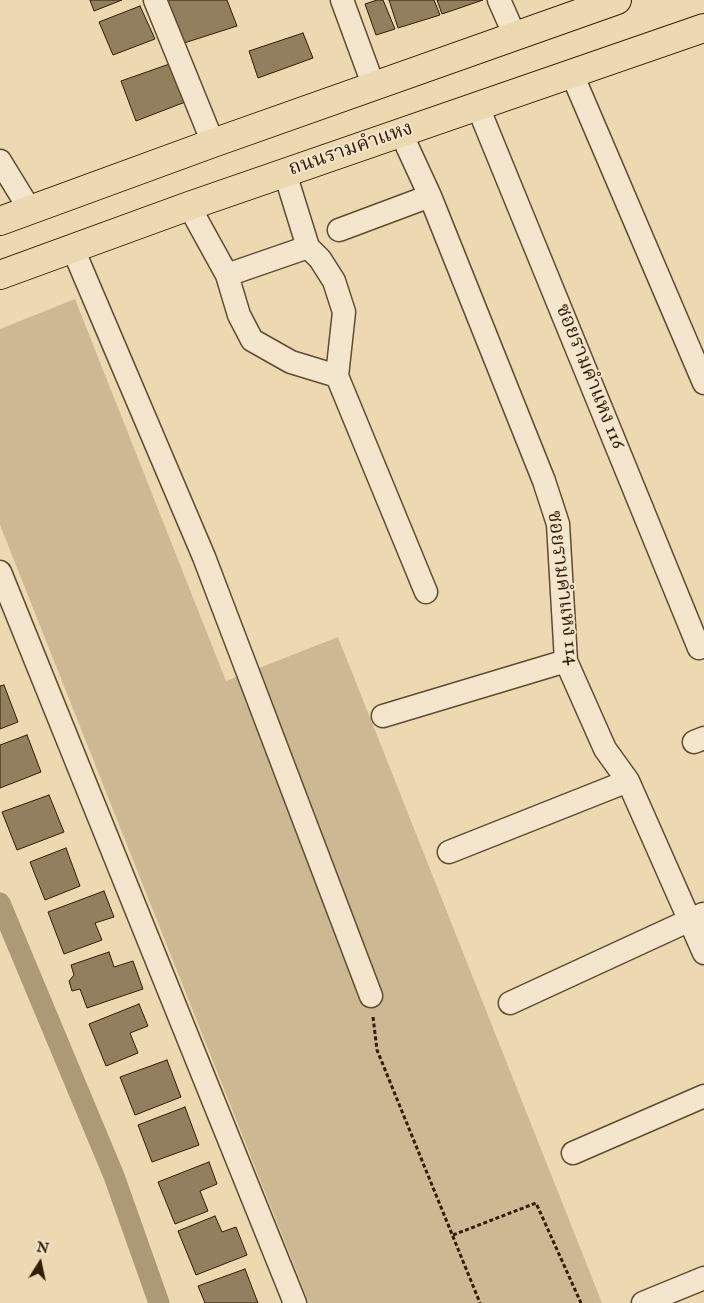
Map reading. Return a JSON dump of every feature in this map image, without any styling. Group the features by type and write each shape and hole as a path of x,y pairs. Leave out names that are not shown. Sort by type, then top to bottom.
{"main road":[{"path":"0,221 213,143 617,0"},
{"name":"ถนนรามคำแหง","path":"0,275 189,206 704,28"}],"street":[{"path":"156,0 213,143"},
{"path":"342,0 374,86"},
{"path":"499,0 515,36"},
{"path":"572,74 704,383"},
{"name":"ซอยรามคำแหง 116","path":"478,107 699,648"},
{"name":"ซอยรามคำแหง 114","path":"401,133 430,196 544,481 558,524 566,661 605,749 628,781 697,916 704,953"},
{"path":"0,161 30,210"},
{"path":"285,173 308,247 320,259 334,281 344,312 337,376 426,592"},
{"path":"339,230 430,196"},
{"path":"189,206 227,275 239,315 252,340 291,362 337,376"},
{"path":"227,275 308,247"},
{"path":"73,249 204,557 371,996"},
{"path":"0,572 295,1303"},
{"path":"384,716 566,661"},
{"path":"449,852 628,781"},
{"path":"510,1003 697,916"},
{"path":"572,1153 704,1096"},
{"path":"643,1303 704,1278"}],"path":[{"path":"371,996 377,1050 480,1303"},
{"path":"453,1235 536,1203 581,1303"}],"shaded area":[{"path":"75,299 226,681 338,637 602,1303 309,1303 0,525 0,329"}],"building":[{"path":"90,0 122,0 94,11"},
{"path":"164,0 227,0 237,26 181,44"},
{"path":"383,0 395,29 376,35 365,4"},
{"path":"389,0 434,0 440,15 398,28"},
{"path":"437,0 483,0 442,14"},
{"path":"140,6 155,39 113,55 99,22"},
{"path":"303,33 313,58 258,78 249,51"},
{"path":"178,61 193,99 136,121 121,81"},
{"path":"4,685 18,722 0,729 0,686"},
{"path":"27,735 41,772 0,788 0,745"},
{"path":"49,795 64,832 17,850 2,812"},
{"path":"66,848 80,886 45,900 30,862"},
{"path":"104,891 114,917 95,923 102,940 64,954 48,912"},
{"path":"109,952 114,967 133,961 143,989 87,1008 80,989 72,991 69,981 74,975 71,965"},
{"path":"139,1004 148,1026 130,1033 138,1053 106,1066 89,1024"},
{"path":"167,1060 181,1097 135,1115 120,1077"},
{"path":"185,1107 199,1145 152,1162 138,1125"},
{"path":"209,1162 217,1184 200,1191 208,1211 175,1224 158,1182"},
{"path":"215,1216 222,1232 236,1227 247,1255 196,1275 178,1231"},
{"path":"245,1269 258,1303 205,1303 198,1286"}],"waterway":[{"path":"0,903 114,1176 159,1303"}]}
